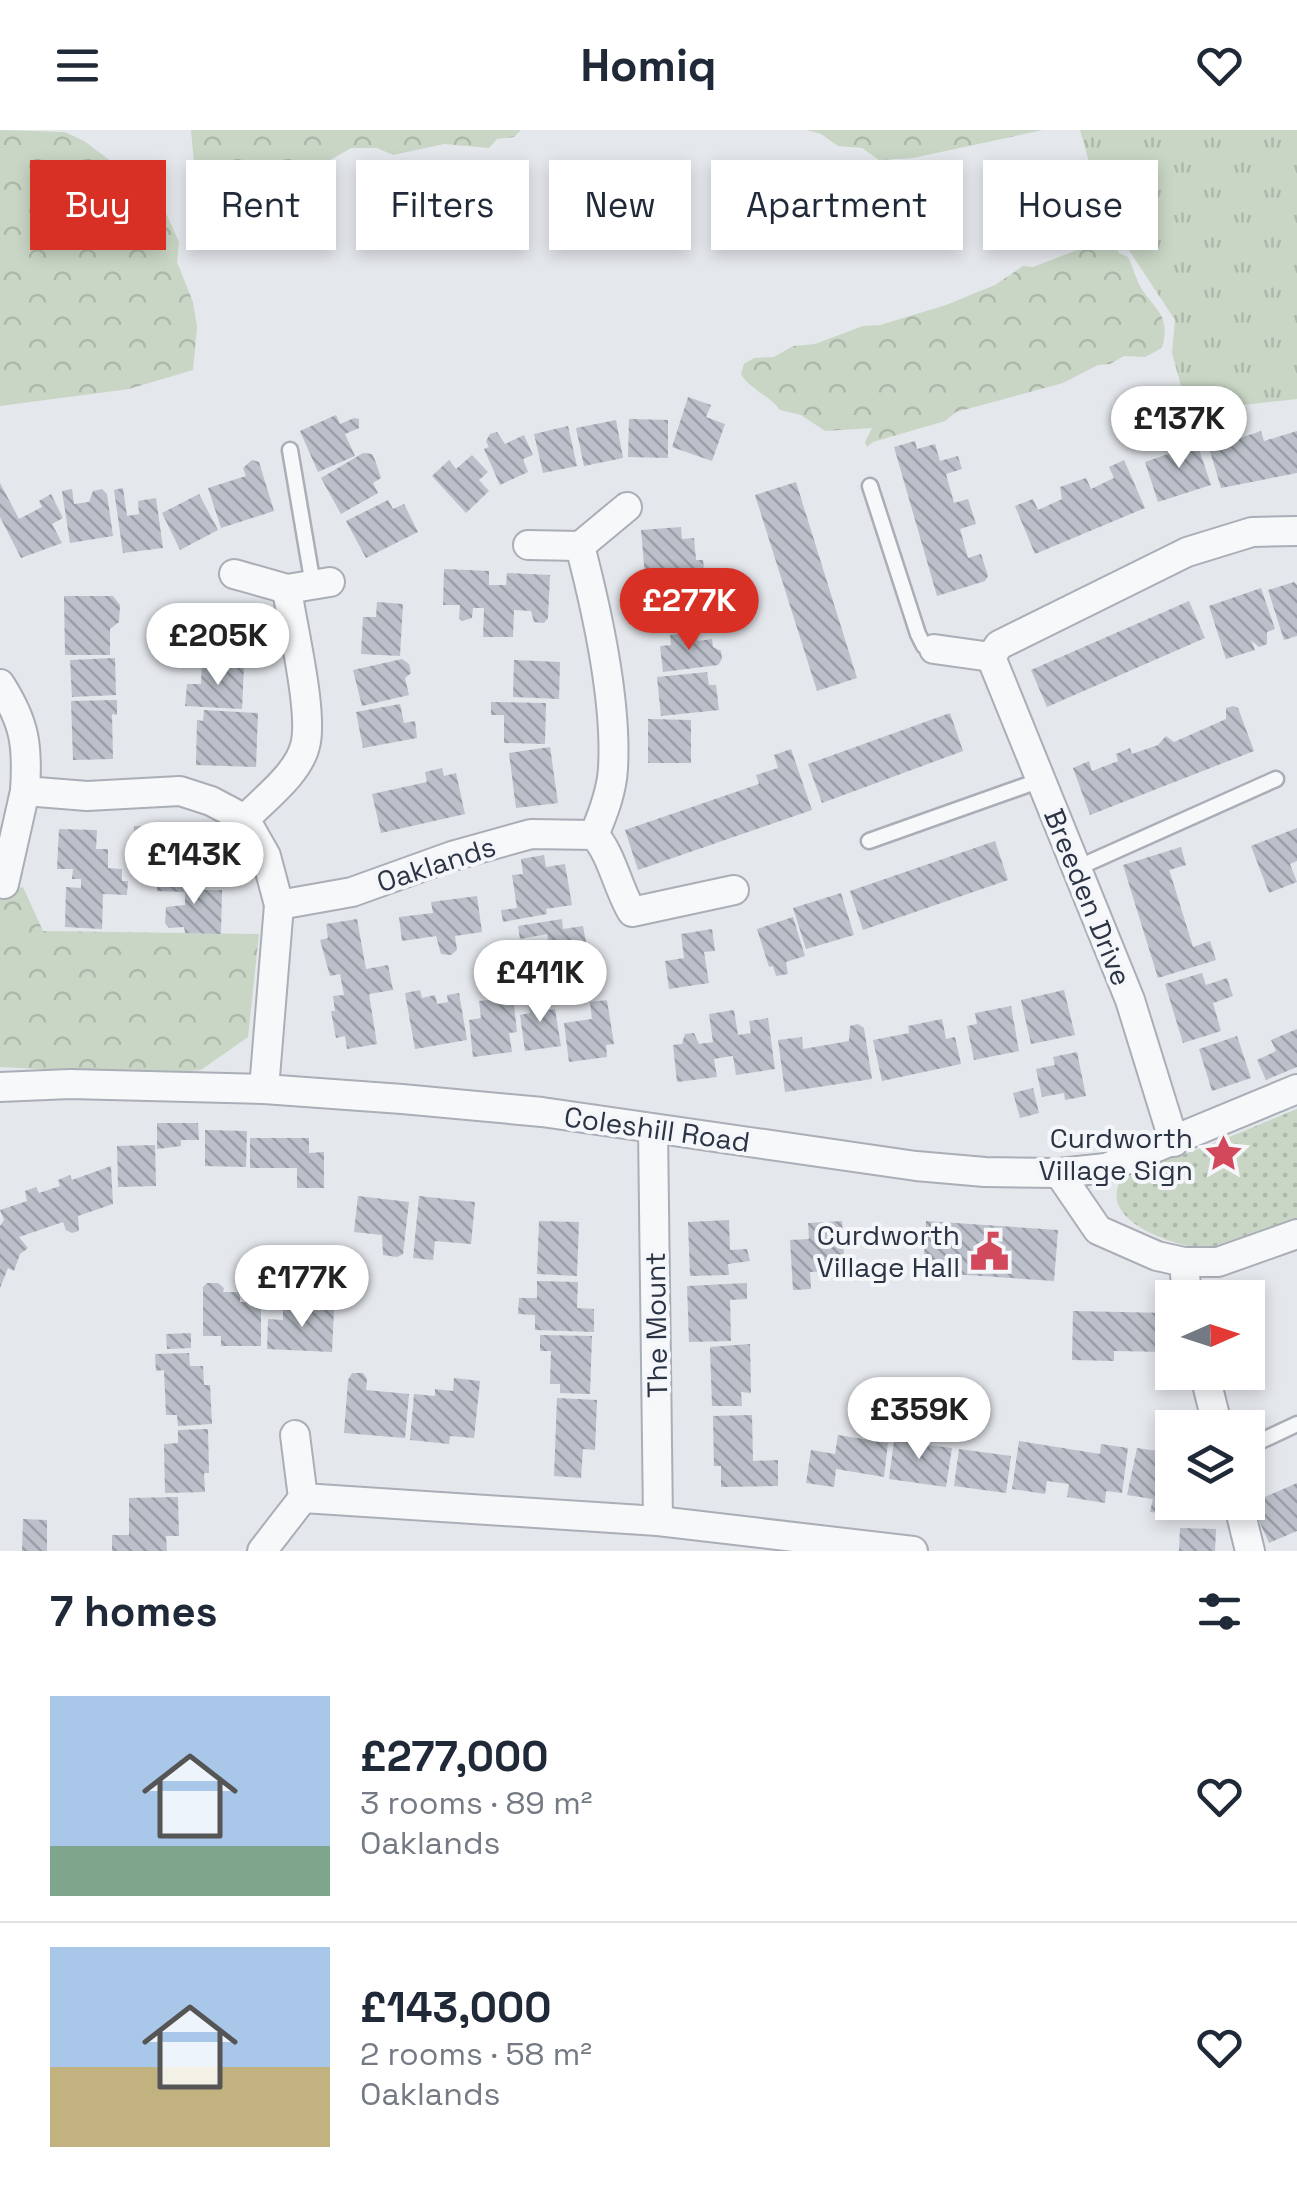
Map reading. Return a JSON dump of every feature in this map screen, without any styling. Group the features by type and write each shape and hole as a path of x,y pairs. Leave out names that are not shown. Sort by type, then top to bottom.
{"street":[{"path":"528,545 580,546 627,507"},
{"path":"934,649 992,657 999,644 1187,552 1252,532 1297,531"},
{"path":"580,546 594,599 612,719 614,770 606,807 594,835 605,846 612,875 632,912 734,890"},
{"path":"234,574 310,585 305,746 292,769 245,820"},
{"name":"Breeden Drive","path":"992,657 1130,1000 1174,1142"},
{"path":"0,684 19,714 28,752 26,791 4,884"},
{"path":"26,791 87,796 180,792 211,802 245,820 266,856 279,905 264,1090"},
{"name":"Oaklands","path":"279,905 352,892 452,856 531,834 594,835"},
{"name":"Coleshill Road","path":"0,1087 70,1084 264,1090 524,1111 916,1166 1059,1173 1106,1168 1297,1089"},
{"name":"The Mount","path":"654,1129 658,1521"},
{"path":"1059,1173 1098,1230 1157,1256 1184,1262 1218,1262 1297,1234"},
{"path":"1184,1262 1186,1280"},
{"path":"262,1551 303,1498 296,1436"},
{"path":"303,1498 658,1521 913,1551"},
{"path":"1242,1520 1250,1551"}],"lane":[{"path":"290,450 310,585"},
{"path":"870,486 918,634 924,646 934,649"},
{"path":"1077,868 1276,779"},
{"path":"869,841 1041,780"},
{"path":"1265,1439 1297,1424"}],"green space":[{"path":"0,130 65,132 110,160 30,160 30,250 166,250 166,214 179,242 177,262 193,302 197,327 193,370 129,389 0,406"},
{"path":"191,130 521,130 514,137 497,139 489,148 444,144 393,155 377,148 351,148 330,160 194,160"},
{"path":"806,130 1043,130 913,158 879,160 862,148 838,146 821,134"},
{"path":"1080,130 1297,130 1297,399 1188,411 1172,353 1175,320 1129,250 1158,250 1158,160 1089,160"},
{"path":"1077,250 1117,250 1128,257 1141,288 1163,321 1162,348 1145,357 1124,356 1098,365 1063,383 956,412 945,421 867,447 865,442 872,428 825,431 801,415 780,410 741,374 744,364 754,358 774,357 793,346 815,344 863,326 880,325 946,305 995,285 1023,266 1033,267"},
{"path":"23,887 43,931 259,934 248,1037 201,1070 152,1075 0,1067 0,893"},
{"path":"1297,1109 1297,1228 1242,1247 1210,1250 1151,1233 1121,1211 1116,1196 1121,1180 1132,1170 1191,1152"}],"building":[{"path":"688,397 711,405 706,417 725,424 712,461 672,447"},
{"path":"336,415 340,424 359,419 359,428 345,434 355,456 318,472 300,431"},
{"path":"629,419 668,420 668,458 628,457"},
{"path":"616,420 623,458 584,466 576,428"},
{"path":"568,426 577,466 543,473 534,434"},
{"path":"1261,431 1264,441 1297,431 1297,473 1221,488 1207,441 1220,437 1223,448"},
{"path":"497,432 505,444 524,435 533,455 523,459 528,472 500,485 484,449 489,447 486,441 490,434"},
{"path":"1189,434 1195,437 1211,485 1158,502 1145,462 1174,452 1171,446"},
{"path":"915,441 917,449 935,444 940,461 958,456 962,469 946,474 954,503 968,499 976,524 960,529 968,558 981,554 988,576 985,581 937,596 894,447"},
{"path":"363,453 372,454 375,460 381,478 373,483 378,493 341,514 321,478"},
{"path":"472,455 488,472 479,480 489,491 466,513 432,476 449,460 456,469"},
{"path":"252,460 259,462 274,511 221,528 208,488 246,476 243,468"},
{"path":"1124,460 1145,508 1035,554 1015,506 1033,499 1038,510 1062,499 1060,487 1086,478 1091,489 1114,478 1109,467"},
{"path":"796,482 857,678 817,691 755,495"},
{"path":"0,483 19,519 42,507 39,501 51,494 63,518 52,524 62,543 21,558 0,517"},
{"path":"123,488 127,516 139,514 138,501 156,498 163,548 123,553 114,490"},
{"path":"72,489 74,504 89,502 93,491 102,489 107,494 113,536 70,543 62,491"},
{"path":"199,494 218,530 180,550 162,513"},
{"path":"388,500 393,509 404,504 418,532 366,558 346,521"},
{"path":"681,527 682,539 694,538 696,560 703,560 705,582 694,583 696,610 704,613 706,622 701,627 650,631 648,598 653,598 652,586 646,587 641,530"},
{"path":"444,569 489,571 489,585 506,585 507,573 550,575 548,618 544,623 534,622 531,611 514,610 513,637 483,637 484,608 473,608 472,618 462,621 460,605 443,605"},
{"path":"1294,582 1297,636 1284,640 1268,590"},
{"path":"1261,588 1275,629 1267,632 1267,644 1259,647 1251,640 1255,650 1226,659 1209,606"},
{"path":"64,596 113,596 120,605 119,622 110,629 110,655 65,655"},
{"path":"1189,601 1205,638 1047,707 1031,670"},
{"path":"377,602 403,604 400,656 361,654 363,617 376,617"},
{"path":"195,618 240,619 239,660 193,658"},
{"path":"697,632 698,641 712,639 713,647 721,651 718,665 663,672 660,646 671,645 670,635"},
{"path":"115,658 116,695 72,697 70,660"},
{"path":"402,659 409,664 411,673 405,678 409,695 362,706 353,670"},
{"path":"514,660 560,662 559,699 513,697"},
{"path":"202,664 244,666 242,709 185,706 187,684 201,684"},
{"path":"707,672 709,685 716,685 719,710 661,716 657,677"},
{"path":"117,700 117,715 112,714 113,759 73,760 71,701"},
{"path":"491,702 546,703 545,744 504,743 504,715 491,715"},
{"path":"400,704 404,723 415,721 417,738 363,748 356,712"},
{"path":"1226,708 1238,708 1254,751 1090,815 1073,768 1089,761 1092,771 1118,761 1116,754 1130,748 1132,754 1158,745 1166,736 1174,742 1226,719"},
{"path":"204,710 258,713 256,767 196,765 197,720 203,721"},
{"path":"950,713 963,751 822,803 808,764"},
{"path":"648,719 691,720 691,763 648,763"},
{"path":"550,747 558,803 516,808 509,753"},
{"path":"791,749 812,810 638,870 625,830 759,784 756,775 778,768 774,755"},
{"path":"442,768 444,776 456,773 465,814 381,833 372,794 427,782 425,772"},
{"path":"180,822 214,823 213,838 223,838 222,862 216,862 215,877 177,875"},
{"path":"134,826 157,827 156,856 133,855"},
{"path":"1297,828 1297,861 1290,864 1297,882 1269,893 1251,846"},
{"path":"59,829 97,830 96,849 108,849 108,868 122,869 122,881 128,881 127,895 103,894 102,929 65,927 66,887 81,888 81,879 72,879 73,869 57,869"},
{"path":"995,841 1008,880 863,930 850,891"},
{"path":"1181,847 1186,865 1169,870 1193,947 1210,941 1216,960 1158,978 1123,865"},
{"path":"544,855 546,867 565,864 572,905 503,922 501,910 517,908 512,875 523,874 521,859"},
{"path":"157,880 204,880 204,890 222,890 221,934 185,933 184,927 169,928 165,923 166,907 185,905 185,892 157,891"},
{"path":"841,893 854,935 806,949 793,908"},
{"path":"477,896 482,932 455,936 457,950 451,955 441,954 436,936 402,941 399,917 433,913 431,902"},
{"path":"793,917 805,956 786,962 788,974 776,976 773,966 769,967 757,929"},
{"path":"357,919 366,969 388,965 393,990 369,994 377,1044 347,1049 345,1036 336,1038 331,1011 335,1011 333,996 344,995 340,974 330,976 320,940 328,938 326,924"},
{"path":"562,919 563,929 583,926 590,963 554,969 547,934 520,939 518,926"},
{"path":"712,929 715,951 704,952 709,983 669,989 665,961 684,958 681,934"},
{"path":"599,966 603,988 575,993 571,970"},
{"path":"1202,973 1206,985 1227,978 1233,996 1213,1003 1221,1031 1183,1043 1165,984"},
{"path":"512,987 517,1032 509,1033 512,1052 473,1057 469,1020 481,1018 479,1001 498,999 497,989"},
{"path":"420,990 422,998 435,995 437,1004 448,1002 447,995 459,993 467,1040 415,1049 405,993"},
{"path":"1064,990 1075,1035 1031,1044 1021,1000"},
{"path":"546,994 549,1010 555,1009 561,1046 525,1051 520,1015 530,1013 527,997"},
{"path":"607,1000 614,1044 606,1045 607,1057 569,1062 564,1023 592,1019 590,1002"},
{"path":"1011,1006 1019,1051 974,1060 967,1026 977,1024 975,1013"},
{"path":"734,1010 738,1035 751,1033 749,1021 768,1018 775,1069 736,1075 733,1056 725,1057 714,1059 717,1077 677,1082 673,1045 682,1044 685,1034 694,1033 699,1044 713,1042 709,1014"},
{"path":"942,1019 946,1039 955,1037 961,1064 882,1081 873,1040 909,1033 908,1026"},
{"path":"858,1024 864,1028 872,1079 785,1092 778,1040 802,1037 803,1049 849,1041 850,1026"},
{"path":"1297,1029 1297,1067 1266,1080 1257,1060 1276,1051 1271,1040"},
{"path":"1237,1036 1251,1078 1212,1091 1199,1049"},
{"path":"1077,1052 1086,1096 1065,1100 1064,1093 1042,1097 1036,1069 1055,1065 1053,1057"},
{"path":"1033,1088 1039,1113 1020,1118 1013,1093"},
{"path":"157,1123 198,1123 199,1140 181,1140 181,1146 157,1149"},
{"path":"205,1130 247,1131 246,1167 205,1166"},
{"path":"250,1138 309,1138 309,1153 324,1152 324,1188 297,1188 297,1168 250,1168"},
{"path":"155,1145 156,1186 118,1187 117,1146"},
{"path":"111,1166 113,1204 78,1216 79,1231 66,1230 63,1222 19,1237 28,1248 20,1254 14,1271 8,1268 0,1288 0,1226 4,1220 0,1210 27,1201 25,1191 36,1187 39,1193 60,1186 58,1180 70,1175 72,1180"},
{"path":"358,1196 409,1202 403,1254 383,1255 382,1235 354,1232"},
{"path":"419,1196 475,1202 471,1244 435,1241 433,1260 413,1258"},
{"path":"729,1220 730,1250 747,1249 750,1261 728,1264 729,1275 690,1276 688,1222"},
{"path":"539,1221 579,1222 577,1276 537,1274"},
{"path":"842,1221 845,1270 810,1272 811,1289 793,1290 790,1240 809,1239 808,1223"},
{"name":"Curdworth Village Hall","path":"926,1221 1058,1230 1054,1281 923,1272"},
{"path":"537,1281 578,1282 577,1308 594,1309 594,1332 535,1330 535,1315 518,1314 519,1298 537,1298"},
{"path":"218,1283 223,1292 240,1292 240,1302 261,1302 261,1346 221,1346 221,1336 203,1336 203,1287"},
{"path":"747,1283 747,1299 730,1300 731,1341 689,1342 687,1286"},
{"path":"283,1306 334,1309 332,1352 267,1349 268,1319 283,1320"},
{"path":"1073,1311 1155,1313 1155,1352 1114,1351 1114,1361 1072,1360"},
{"path":"191,1333 191,1348 167,1349 166,1334"},
{"path":"540,1335 592,1336 590,1394 560,1393 560,1384 550,1384 551,1351 540,1351"},
{"path":"750,1344 751,1393 741,1392 742,1406 712,1406 710,1347"},
{"path":"189,1353 190,1366 203,1366 204,1385 210,1385 212,1424 178,1426 177,1415 166,1415 164,1370 156,1371 155,1354"},
{"path":"352,1373 363,1373 366,1390 409,1394 405,1438 344,1433 348,1380"},
{"path":"454,1378 480,1381 474,1438 450,1436 449,1444 410,1440 414,1394 435,1396 435,1389 453,1391"},
{"path":"557,1398 597,1400 595,1450 583,1449 581,1478 554,1476"},
{"path":"752,1415 753,1461 778,1460 778,1486 721,1487 721,1466 714,1466 713,1416"},
{"path":"208,1429 209,1473 204,1473 205,1492 165,1493 164,1444 178,1443 178,1430"},
{"path":"895,1433 921,1437 919,1444 952,1448 946,1487 889,1479"},
{"path":"838,1435 888,1443 884,1477 836,1469 834,1487 806,1483 811,1450 835,1454"},
{"path":"1019,1441 1100,1454 1101,1444 1128,1448 1122,1493 1106,1491 1105,1503 1067,1497 1069,1484 1047,1481 1045,1494 1012,1489"},
{"path":"1137,1448 1155,1451 1155,1513 1150,1512 1153,1499 1127,1495"},
{"path":"959,1449 1011,1456 1006,1493 954,1486"},
{"path":"1297,1483 1297,1531 1269,1543 1259,1520 1265,1520 1265,1497"},
{"path":"178,1497 179,1536 166,1536 167,1551 112,1551 112,1535 129,1535 129,1498"},
{"path":"23,1519 47,1520 47,1551 22,1551"},
{"path":"1180,1528 1216,1529 1215,1551 1179,1551"}],"place":[{"name":"Curdworth Village Sign","path":"1223,1154"},
{"name":"Curdworth Village Hall","path":"990,1251"}]}
